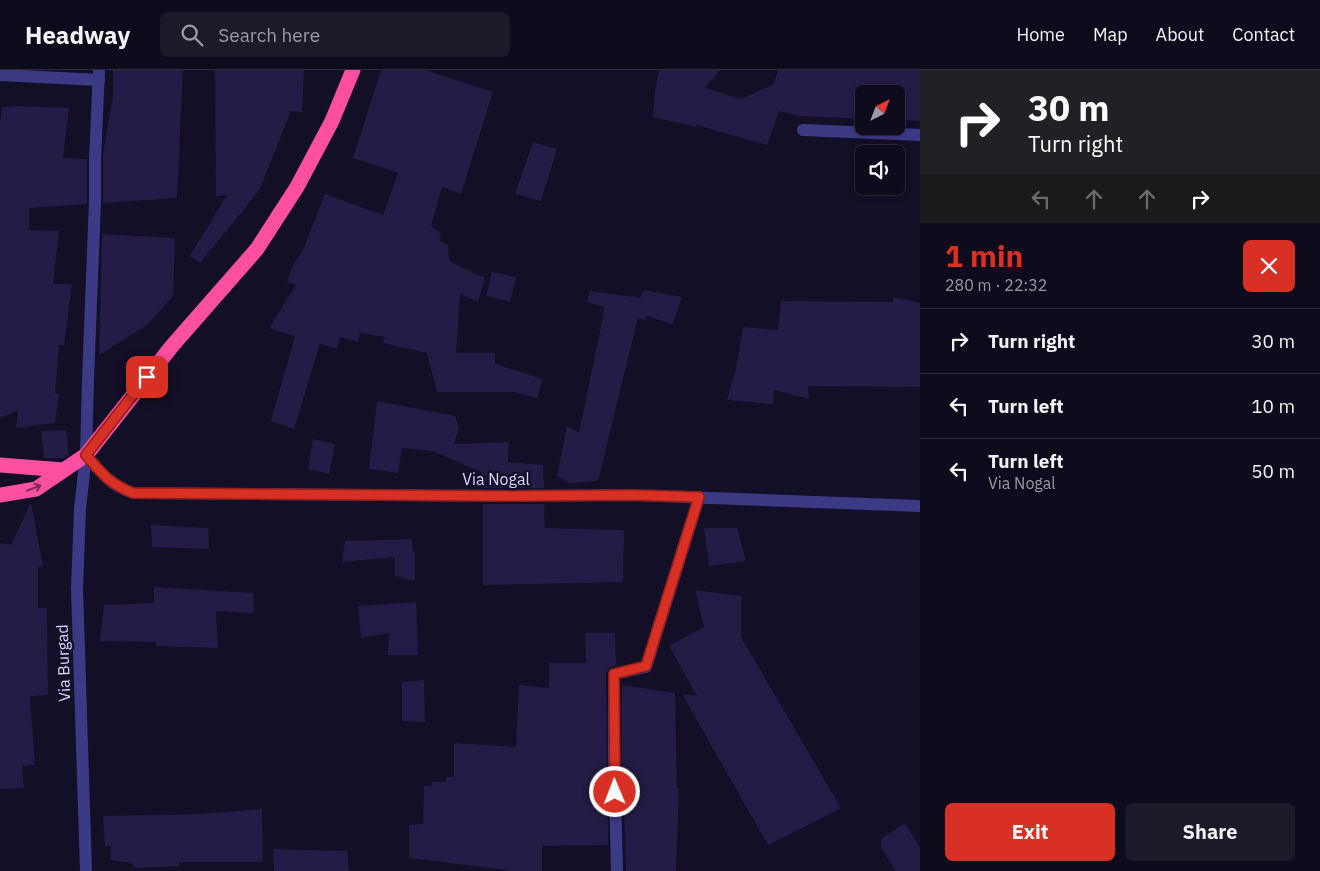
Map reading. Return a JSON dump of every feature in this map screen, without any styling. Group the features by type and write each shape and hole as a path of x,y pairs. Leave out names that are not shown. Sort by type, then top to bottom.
{"highway":[{"path":"0,495 36,489 86,455 172,346 257,249 302,179 332,122 354,70"},
{"path":"0,465 63,470"}],"street":[{"path":"0,75 99,75"},
{"name":"Via Burgad","path":"86,871 77,588 80,510 86,455 99,75"},
{"path":"803,130 920,135"},
{"name":"Via Nogal","path":"86,455 108,480 133,493 632,495 920,506"},
{"path":"617,871 614,674 646,666 699,497"}],"building":[{"path":"113,70 183,70 177,198 103,203 103,154 113,96"},
{"path":"215,70 304,70 302,112 291,111 259,191 200,263 190,256 227,195 216,196"},
{"path":"381,70 425,70 493,92 461,194 442,187 431,226 441,234 440,241 448,245 449,261 485,278 478,302 460,294 456,353 495,353 495,364 543,379 537,398 514,392 437,392 427,353 383,343 384,337 360,333 358,342 340,337 337,349 320,344 294,429 271,421 295,336 269,328 296,285 287,282 292,267 303,250 325,194 383,215 398,173 353,158"},
{"path":"659,70 720,70 705,88 741,99 774,84 778,70 920,70 920,121 905,120 905,85 855,85 855,119 800,116 779,111 767,145 697,125 696,127 653,117"},
{"path":"2,107 69,108 63,158 87,159 87,204 29,208 29,230 59,231 53,284 72,284 64,346 59,345 55,393 59,394 55,423 16,428 18,410 0,419 0,124"},
{"path":"533,142 557,149 541,201 515,194"},
{"path":"102,234 175,238 173,296 147,325 99,355"},
{"path":"492,272 516,277 510,302 486,296"},
{"path":"644,290 682,297 673,324 646,316 645,320 638,318 598,481 569,483 557,476 567,426 579,433 603,317 604,307 587,302 590,291 640,298"},
{"path":"893,297 920,303 920,387 808,386 809,399 774,390 773,404 727,400 736,369 743,327 778,330 781,301 893,302"},
{"path":"377,401 455,416 459,428 454,444 509,442 508,462 543,465 544,488 480,488 481,472 433,451 402,448 398,473 369,469"},
{"path":"66,430 69,455 65,458 44,458 41,431"},
{"path":"313,439 335,444 329,474 308,469"},
{"path":"31,503 43,566 38,567 38,608 47,608 48,695 30,696 35,765 22,766 24,788 0,789 0,543 11,545"},
{"path":"483,504 544,504 545,528 624,530 623,582 483,585"},
{"path":"151,525 208,528 209,549 152,547"},
{"path":"704,528 737,528 746,561 709,566"},
{"path":"412,539 413,552 415,552 415,581 395,576 395,557 342,562 345,541"},
{"path":"154,587 253,593 254,613 216,611 218,648 156,646 156,642 100,641 104,605 154,603"},
{"path":"695,590 741,596 741,637 841,808 768,845 682,694 697,696 669,646 704,627"},
{"path":"416,602 418,655 388,655 389,633 361,638 358,606"},
{"path":"585,633 615,633 616,665 609,668 606,674 608,845 542,846 542,871 508,871 409,858 409,825 423,824 424,786 431,786 432,782 446,782 446,777 454,777 454,743 516,747 519,685 549,688 549,663 586,663"},
{"path":"424,680 425,722 402,721 402,682"},
{"path":"622,685 675,693 677,788 679,788 676,871 626,871"},
{"path":"262,809 263,862 179,862 179,866 135,868 131,863 110,860 111,846 105,846 103,816 200,814"},
{"path":"905,823 920,847 920,871 896,871 881,847 881,839"},
{"path":"273,849 347,851 349,871 274,871"}],"route":[{"path":"147,377 86,455 108,480 133,493 632,495 699,497 646,666 614,674 615,792"}]}
